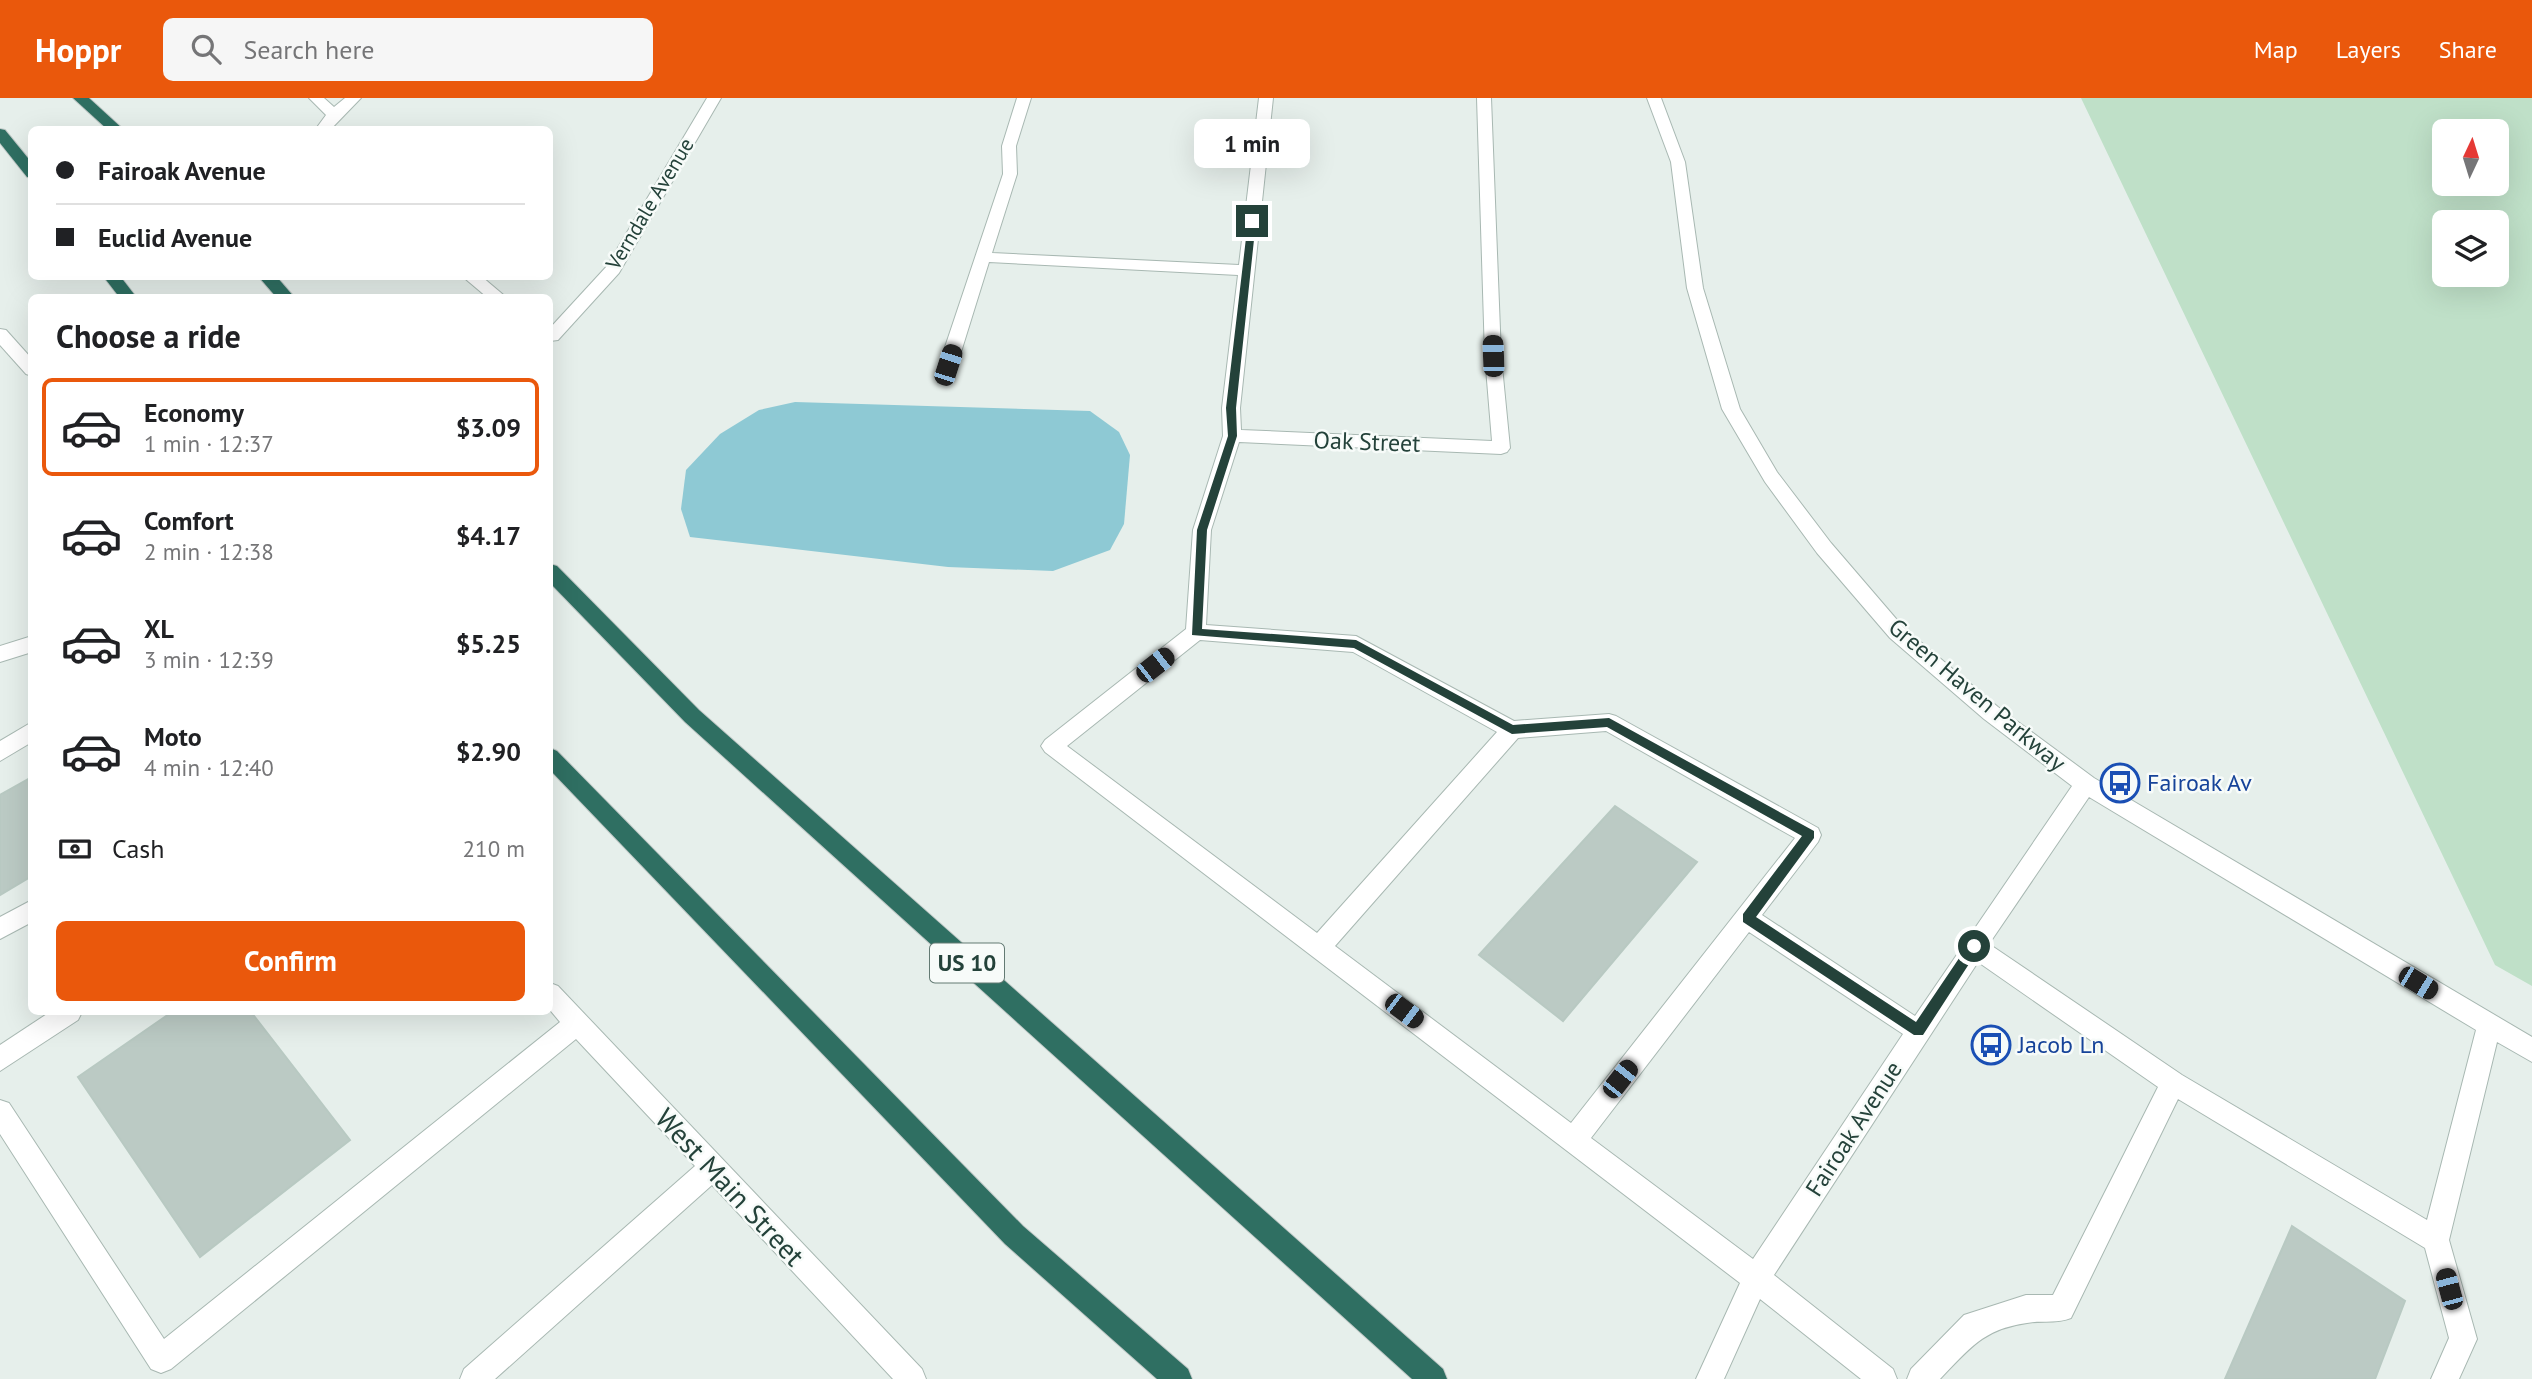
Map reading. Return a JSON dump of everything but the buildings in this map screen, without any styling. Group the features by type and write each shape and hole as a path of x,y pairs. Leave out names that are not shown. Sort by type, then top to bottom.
{"highway":[{"path":"80,98 112,126"},
{"path":"0,134 28,169"},
{"path":"114,280 126,294"},
{"path":"270,280 283,294"},
{"name":"US 10","path":"553,574 692,716 1433,1379"},
{"path":"553,760 1014,1234 1178,1379"}],"street":[{"path":"316,98 334,115"},
{"path":"325,126 354,98"},
{"name":"Verndale Avenue","path":"553,333 613,269 714,98"},
{"path":"948,365 1010,174 1009,146 1024,98"},
{"path":"1196,632 1202,530 1232,436 1231,408 1266,98"},
{"name":"Oak Street","path":"1232,436 1501,448 1493,356 1484,98"},
{"name":"Green Haven Parkway","path":"1654,98 1678,162 1695,288 1731,409 1771,477 1824,548 1897,633 1991,713 2086,784 2532,1050"},
{"path":"983,257 1246,270"},
{"path":"475,280 494,294"},
{"path":"0,334 28,366"},
{"path":"1573,1140 1810,835 1609,722 1512,730 1356,644 1196,632 1052,746 1319,947 1573,1140 1756,1278 1883,1379"},
{"path":"0,654 28,644"},
{"path":"1319,947 1512,730"},
{"path":"0,752 28,733"},
{"name":"Fairoak Avenue","path":"1710,1379 1756,1278 1974,946 2086,784"},
{"path":"0,929 28,912"},
{"path":"1747,918 1918,1031"},
{"path":"1974,946 2173,1083 2436,1240"},
{"name":"West Main Street","path":"553,997 912,1379"},
{"path":"0,1059 66,1015"},
{"path":"0,1112 161,1359 576,1024"},
{"path":"2445,1379 2463,1339 2436,1240 2489,1026"},
{"path":"1921,1379 1974,1325 2026,1309 2061,1308 2173,1083"},
{"path":"474,1379 712,1168"}],"green space":[{"path":"2081,98 2532,98 2532,986 2495,965"}],"water":[{"path":"795,402 1090,411 1119,432 1130,455 1124,524 1110,550 1053,571 948,567 690,537 681,509 686,470 720,434 759,410"}],"place":[{"name":"Fairoak Av","path":"2120,783"},
{"name":"Jacob Ln","path":"1991,1045"}],"route":[{"path":"1252,221 1231,408 1232,436 1202,530 1196,632 1356,644 1512,730 1609,722 1810,835 1747,918 1918,1031 1974,946"}]}
